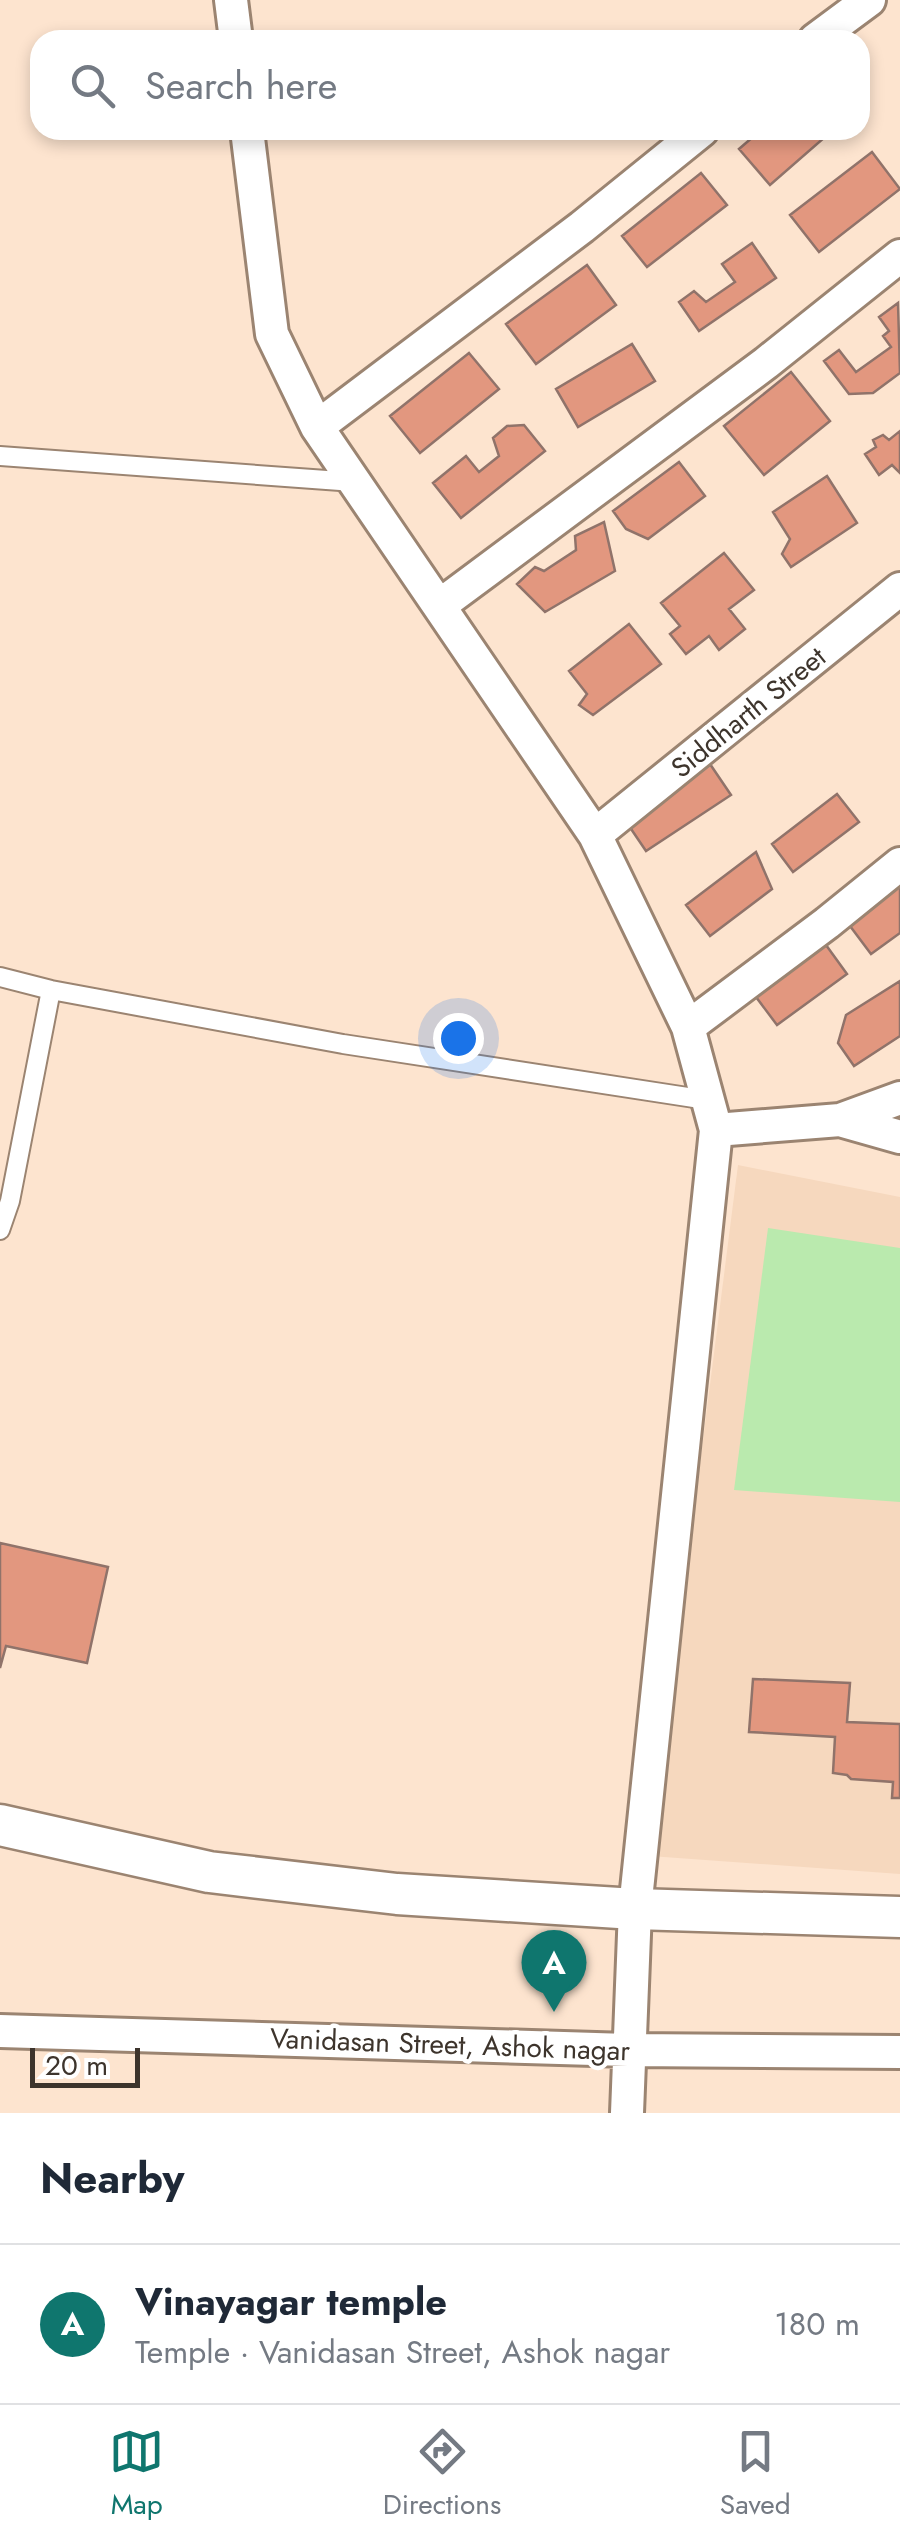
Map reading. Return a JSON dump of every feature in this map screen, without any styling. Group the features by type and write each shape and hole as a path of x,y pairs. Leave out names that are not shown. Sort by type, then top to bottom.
{"street":[{"path":"231,0 235,30"},
{"path":"828,30 868,0"},
{"path":"248,140 272,334 318,427 595,835 688,1026 712,1115 635,1909 627,2113"},
{"path":"318,427 690,140"},
{"path":"439,606 766,363 900,256"},
{"name":"Siddharth Street","path":"595,835 896,600"},
{"path":"688,1026 828,923 900,864"},
{"path":"840,1120 900,1098"},
{"path":"712,1115 840,1120 900,1137"},
{"path":"0,1825 209,1872 397,1894 635,1909 900,1917"},
{"name":"Vanidasan Street, Ashok nagar","path":"0,2031 628,2050 900,2052"}],"lane":[{"path":"0,456 355,482"},
{"path":"0,977 50,990 712,1115"},
{"path":"0,1230 10,1202 50,990"}],"shaded area":[{"path":"738,1165 900,1197 900,1874 650,1856"}],"green space":[{"path":"768,1228 900,1248 900,1502 734,1490"}],"building":[{"path":"749,140 822,140 770,185 739,149"},
{"path":"872,152 900,189 819,252 790,215"},
{"path":"701,173 727,205 647,267 622,236"},
{"path":"752,243 776,278 699,331 679,302 694,291 706,302 735,282 722,264"},
{"path":"587,265 616,305 536,364 506,324"},
{"path":"898,303 900,373 873,393 849,394 824,361 839,350 856,372 891,347 883,336 889,331 879,317"},
{"path":"632,344 655,381 578,427 556,389"},
{"path":"469,353 499,389 420,453 390,416"},
{"path":"791,372 830,421 764,475 724,426"},
{"path":"524,425 545,451 461,518 433,483 466,456 479,472 499,456 493,438 507,426"},
{"path":"900,431 900,473 892,465 879,475 865,454 876,447 873,440 883,435 889,440"},
{"path":"679,462 705,496 648,539 626,529 613,511"},
{"path":"827,476 857,523 791,567 782,554 790,539 773,512"},
{"path":"604,522 615,571 545,612 517,584 535,567 544,571 576,550 575,536"},
{"path":"724,553 754,590 729,609 745,629 719,650 709,636 686,654 670,634 680,626 661,603"},
{"path":"629,624 661,664 593,715 579,705 587,694 569,671"},
{"path":"710,764 731,795 646,851 625,820"},
{"path":"837,794 859,822 793,872 772,844"},
{"path":"756,852 772,889 710,936 686,905"},
{"path":"900,883 900,933 871,954 847,922"},
{"path":"826,945 847,974 777,1025 756,997"},
{"path":"900,981 900,1036 854,1066 838,1043 846,1015"},
{"path":"0,1543 108,1567 87,1663 6,1646 0,1668"},
{"path":"753,1679 850,1683 847,1722 900,1724 900,1798 892,1798 893,1782 851,1779 833,1773 835,1737 749,1732"}],"place":[{"name":"Vinayagar temple","path":"554,2012"}]}
